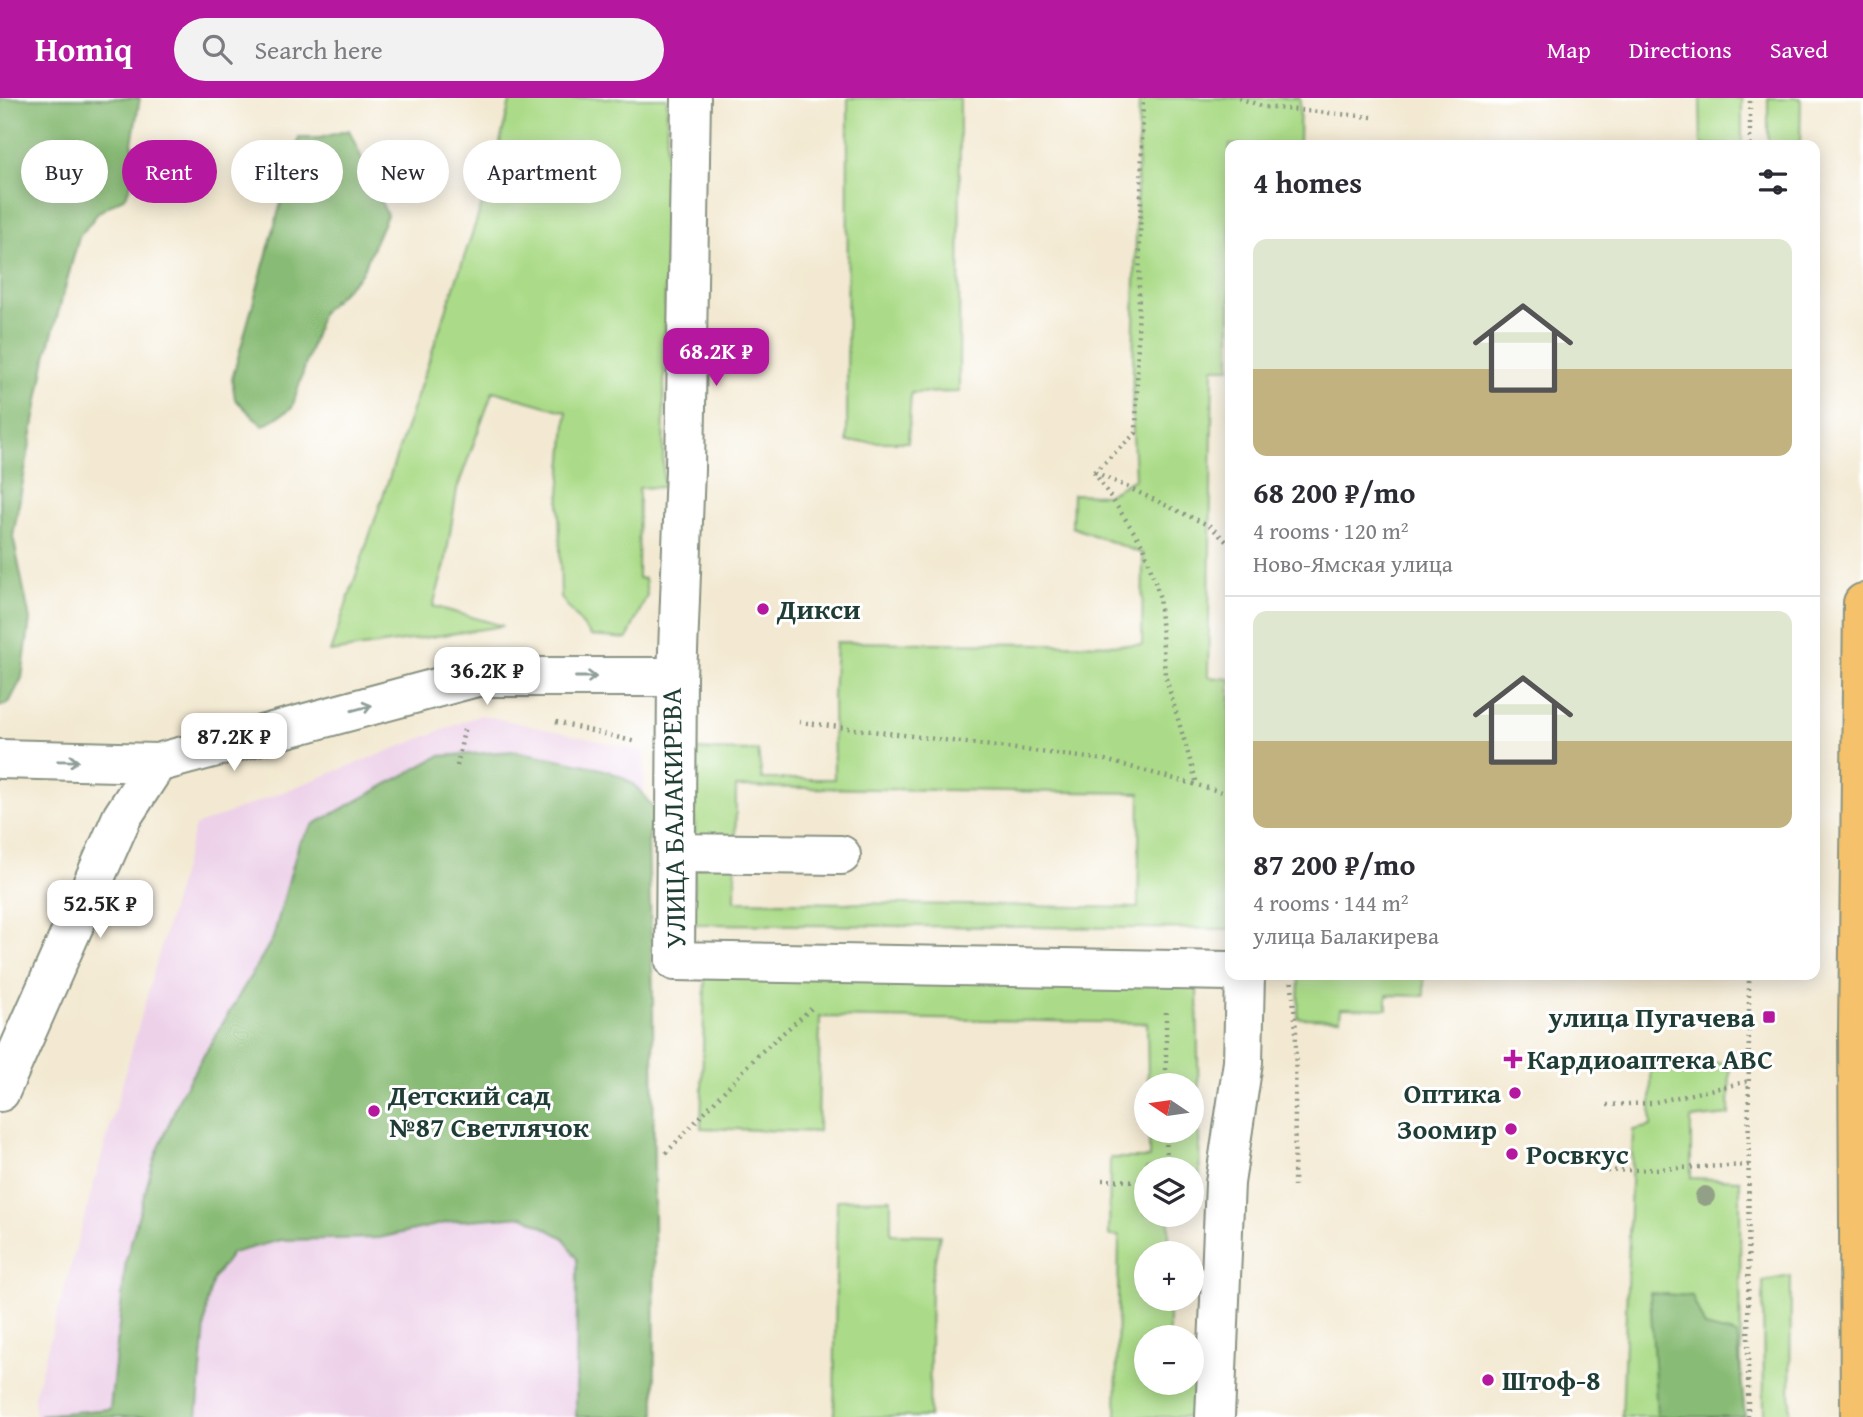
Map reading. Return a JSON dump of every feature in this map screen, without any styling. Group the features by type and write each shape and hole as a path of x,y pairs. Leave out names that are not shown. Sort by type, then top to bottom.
{"main road":[{"path":"1860,1417 1858,1018 1863,603"}],"street":[{"path":"677,677 685,469 691,98"},
{"name":"УЛИЦА БАЛАКИРЕВА","path":"0,759 157,763 477,677 677,677 675,961 1225,971"},
{"path":"0,1092 122,817 157,763"},
{"path":"677,853 841,855"},
{"path":"1215,1417 1225,1183 1243,1062 1245,980"}],"path":[{"path":"1094,472 1136,433 1143,98"},
{"path":"1239,98 1265,107 1373,117"},
{"path":"1749,140 1750,98"},
{"path":"1094,472 1210,526 1225,540"},
{"path":"1094,472 1144,547 1159,595 1165,675 1197,785"},
{"path":"799,722 1105,760 1225,793"},
{"path":"666,1153 760,1052 865,964"},
{"path":"1166,970 1166,1073"},
{"path":"1291,980 1296,1030 1294,1186"},
{"path":"1748,1417 1749,980"},
{"path":"1607,1105 1651,1103 1750,1082"},
{"path":"1607,1171 1749,1165"},
{"path":"1102,1180 1134,1181"}],"shaded area":[{"name":"Детский сад №87 Светлячок","path":"481,715 645,751 625,1417 35,1417 34,1396 195,826"}],"green space":[{"path":"0,98 140,98 133,140 122,140 122,198 99,212 79,237 46,357 13,536 30,620 22,678 9,703 0,706"},
{"path":"511,98 667,98 663,487 639,488 638,578 645,579 647,595 627,639 591,636 561,598 559,505 567,412 493,391 457,489 445,565 433,606 503,626 330,652 483,203 621,203 621,140 500,140"},
{"path":"848,98 960,98 959,392 911,393 908,442 847,442"},
{"path":"1139,98 1300,98 1299,140 1225,140 1225,368 1213,368 1208,677 1225,679 1225,929 694,924 695,750 758,751 762,779 834,779 833,697 836,642 1142,645 1143,554 1072,527 1073,494 1106,495 1135,479 1132,411","holes":["736,787 1140,793 1138,908 735,901"]},
{"path":"1700,98 1742,98 1742,140 1701,140"},
{"path":"1768,98 1801,98 1800,140 1768,140"},
{"path":"349,130 357,148 357,203 382,203 387,215 361,274 322,312 292,408 263,426 235,399 232,379 281,203 343,203 343,140 298,140 320,138"},
{"name":"Детский сад №87 Светлячок","path":"515,751 615,774 634,785 654,810 648,843 653,995 655,1417 576,1417 577,1259 564,1238 524,1216 455,1221 379,1238 280,1240 232,1253 213,1279 207,1303 197,1417 40,1417 110,1409 126,1260 154,1160 181,1094 273,938 299,843 314,824 439,756"},
{"path":"705,974 1197,982 1198,1073 1148,1073 1147,1023 820,1017 818,1132 701,1128"},
{"path":"1299,980 1424,980 1424,996 1387,995 1387,1009 1341,1008 1340,1019 1298,1018"},
{"path":"1730,1062 1729,1115 1691,1119 1691,1178 1740,1180 1741,1417 1622,1417 1633,1130 1651,1126 1651,1068"},
{"path":"1149,1143 1199,1143 1199,1157 1149,1157"},
{"path":"1110,1158 1134,1158 1134,1227 1169,1227 1169,1241 1134,1241 1134,1311 1169,1311 1169,1325 1134,1325 1134,1395 1196,1395 1196,1417 1116,1417 1119,1236 1109,1236"},
{"path":"891,1199 891,1234 940,1235 931,1279 929,1417 834,1417 837,1200"},
{"path":"1791,1276 1790,1417 1764,1417 1763,1281"},
{"path":"1650,1293 1692,1296 1705,1327 1737,1335 1745,1417 1657,1417"}],"place":[{"name":"Дикси","path":"763,609"},
{"name":"улица Пугачева","path":"1769,1017"},
{"name":"Кардиоаптека ABC","path":"1513,1059"},
{"name":"Оптика","path":"1515,1093"},
{"name":"Детский сад №87 Светлячок","path":"374,1111"},
{"name":"Зоомир","path":"1511,1129"},
{"name":"Росвкус","path":"1512,1154"},
{"name":"Штоф-8","path":"1488,1380"}]}
